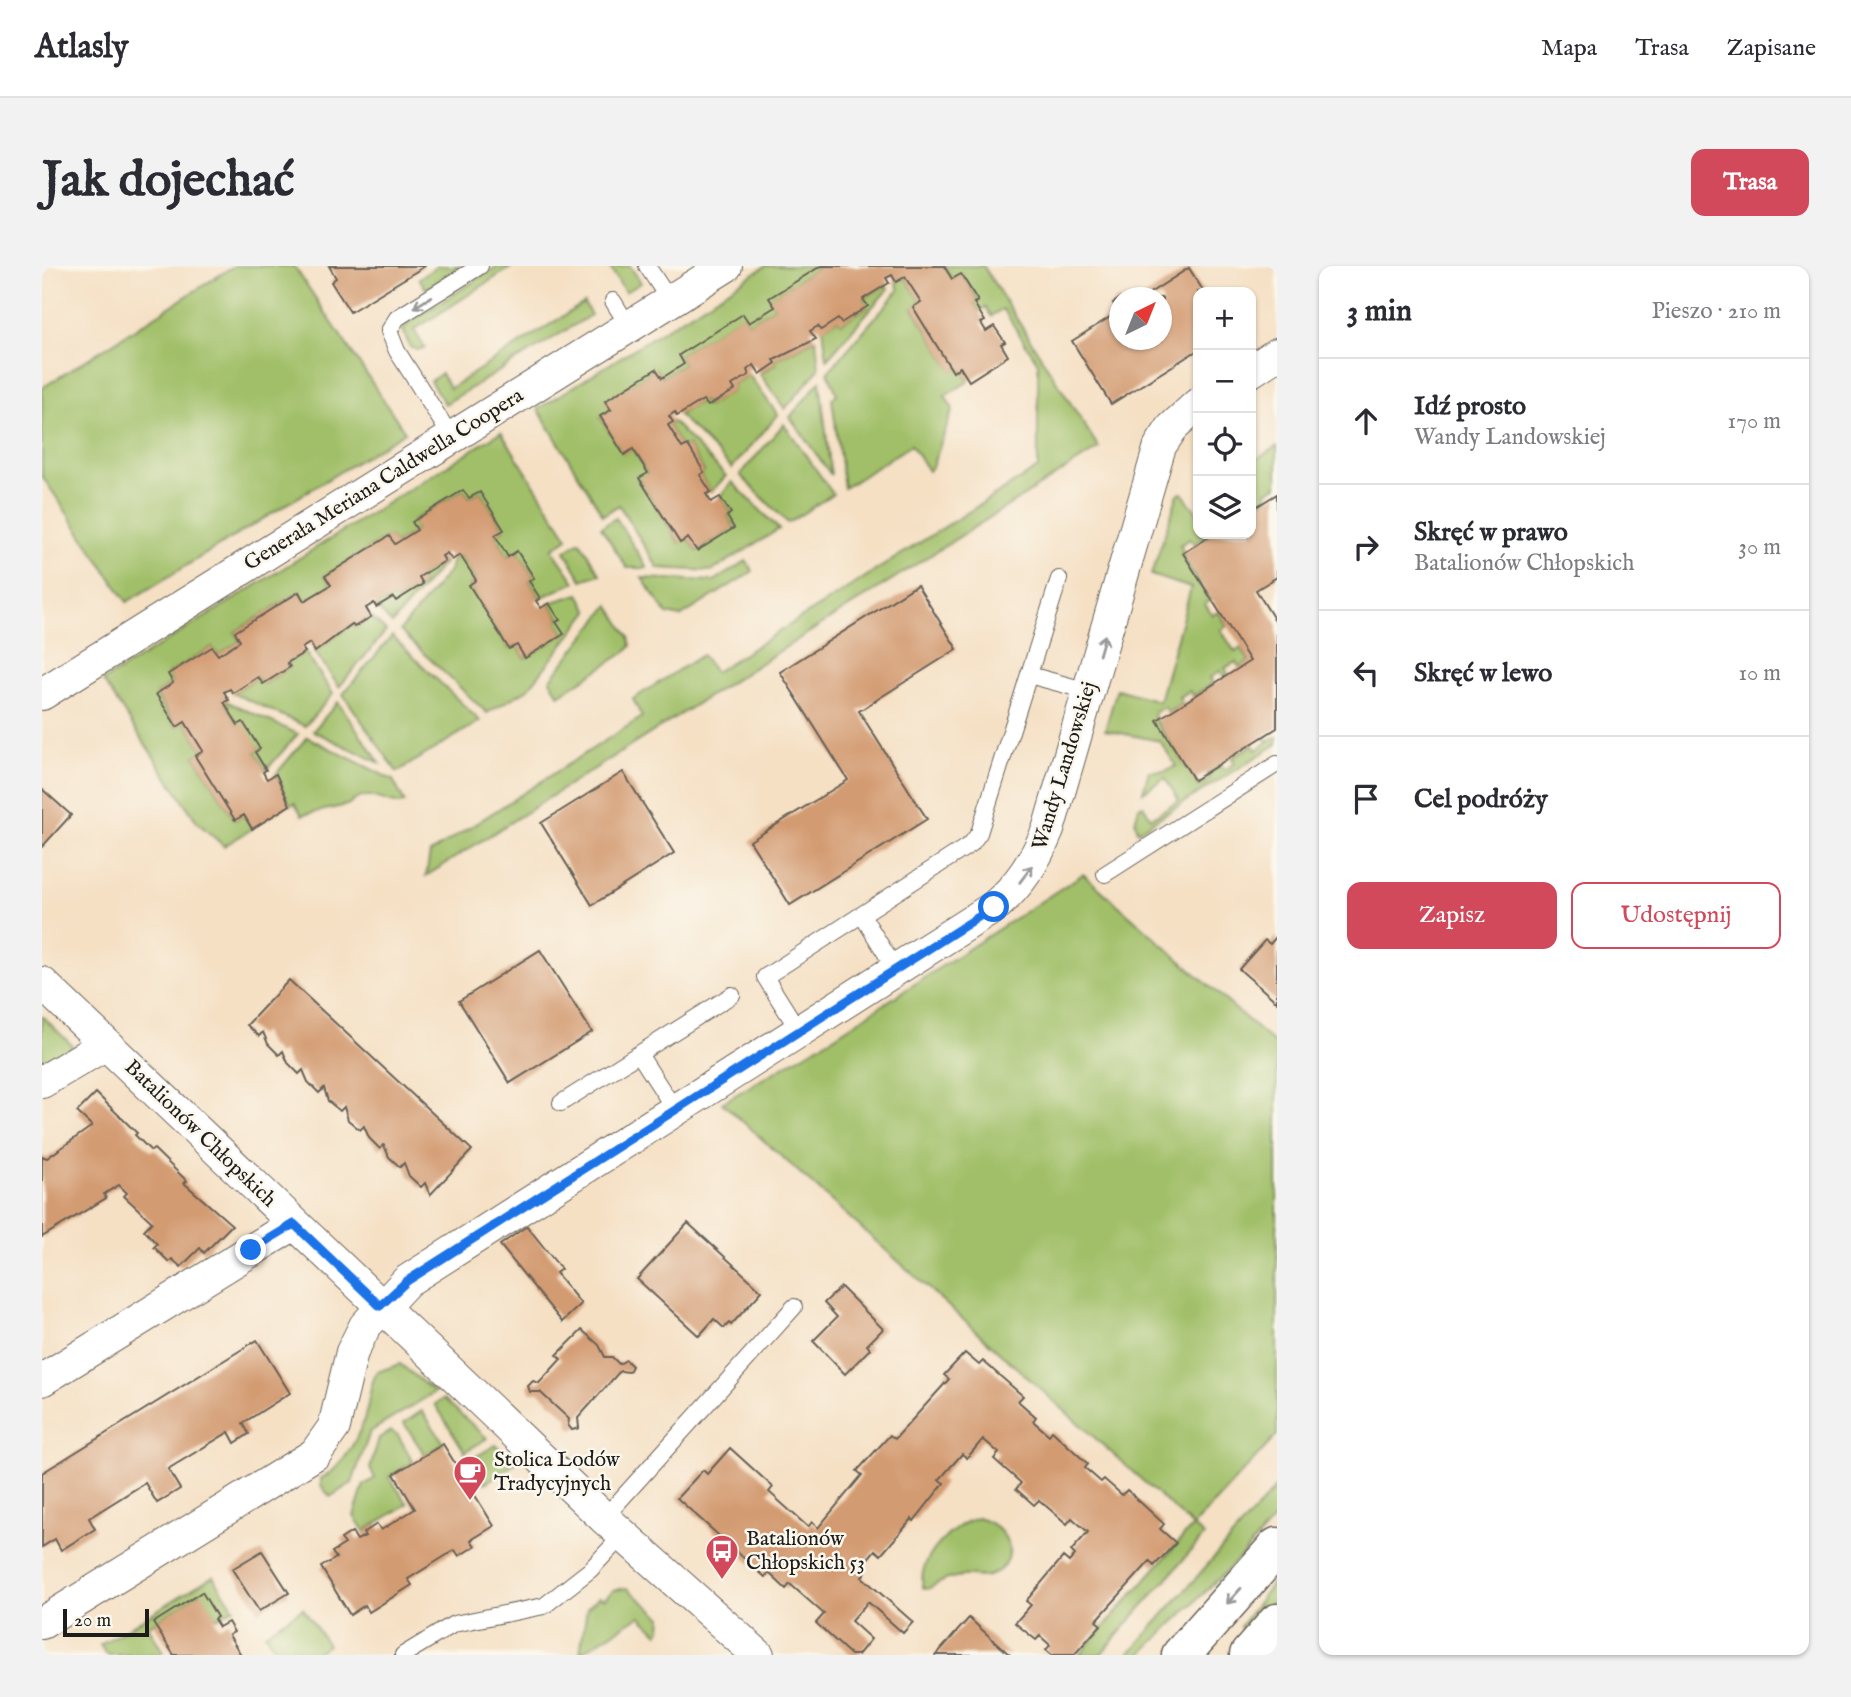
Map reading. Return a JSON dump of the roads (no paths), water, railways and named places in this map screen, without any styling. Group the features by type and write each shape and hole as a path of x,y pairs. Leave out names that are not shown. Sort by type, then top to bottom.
{"main road":[{"path":"1181,1655 1277,1547"},
{"path":"1249,1655 1277,1623"}],"street":[{"name":"Generała Meriana Caldwella Coopera","path":"42,694 452,438 621,314 670,302 726,266"},
{"path":"1256,368 1277,354"},
{"name":"Wandy Landowskiej","path":"42,1623 315,1454 334,1427 352,1352 365,1326 380,1306 407,1281 994,907 1012,892 1034,863 1057,804 1150,472 1160,446 1172,428 1193,409"},
{"name":"Batalionów Chłopskich","path":"42,983 613,1526 758,1655"},
{"path":"42,1082 106,1044"},
{"path":"42,1380 294,1224"}],"lane":[{"path":"452,438 390,339 392,324 480,266"},
{"path":"647,266 670,302"},
{"path":"799,1031 765,977 971,844 979,833 1059,579"},
{"path":"1029,675 1088,691"},
{"path":"1105,874 1277,764"},
{"path":"862,915 896,970"},
{"path":"561,1103 732,995"},
{"path":"639,1054 675,1110"},
{"path":"403,1655 454,1624 544,1605 590,1570 613,1526 794,1307"}],"place":[{"name":"Stolica Lodów Tradycyjnych","path":"470,1502"},
{"name":"Batalionów Chłopskich 53","path":"722,1581"}]}
